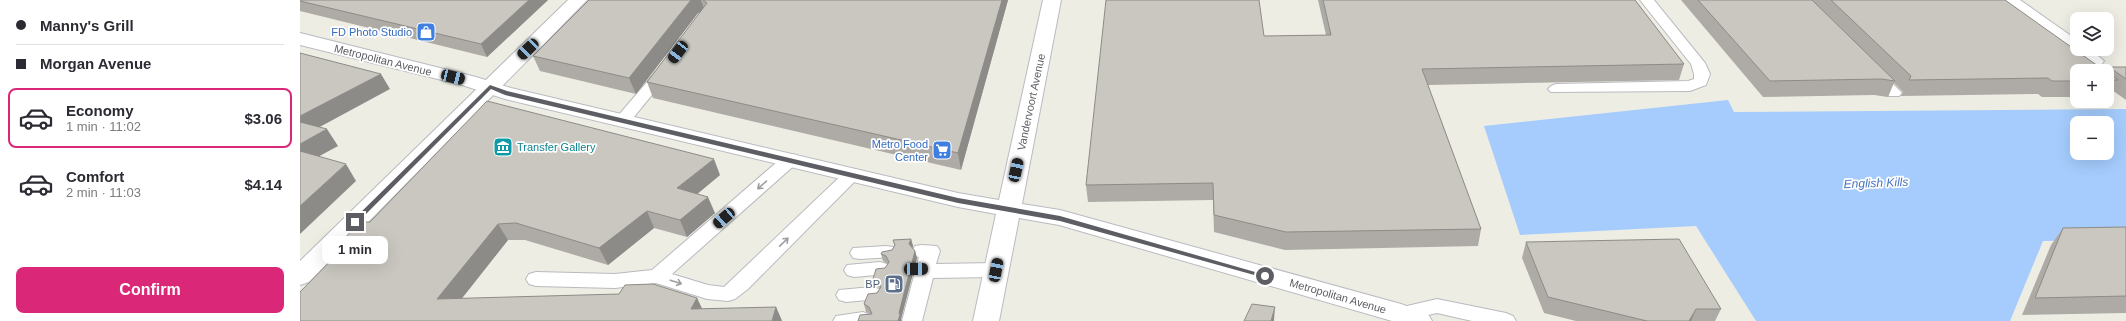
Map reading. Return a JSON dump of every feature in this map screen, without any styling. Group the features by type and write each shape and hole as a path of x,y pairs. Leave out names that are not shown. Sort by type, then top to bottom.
{"main road":[{"path":"300,276 578,0"},
{"name":"Vandervoort Avenue","path":"986,321 1052,0"},
{"path":"2009,0 2094,61"},
{"name":"Metropolitan Avenue","path":"300,39 490,87 505,93 791,159 958,200 1076,222 1407,319"}],"lane":[{"path":"1556,89 1690,86 1701,82 1702,74 1698,63 1647,0"},
{"path":"623,120 642,99 671,61"},
{"path":"1866,66 1894,93"},
{"path":"657,276 791,159"},
{"path":"536,279 615,281 657,276 707,292 728,294 741,284 853,174"},
{"path":"857,262 883,261"},
{"path":"908,319 922,265 996,270"},
{"path":"846,295 872,294"},
{"path":"1407,319 1437,306 1506,321"}],"water":[{"name":"English Kills","path":"1728,100 1734,112 2126,109 2126,240 2043,241 2010,321 1756,321 1696,226 1520,235 1484,126"}],"building":[{"path":"300,0 529,0 481,44"},
{"path":"589,0 691,0 629,78 533,56"},
{"path":"703,0 1002,0 958,153 647,82 707,3"},
{"path":"1106,0 1259,0 1264,36 1331,35 1323,0 1635,0 1684,64 1422,69 1481,229 1286,232 1214,215 1213,183 1086,185"},
{"path":"1698,0 1812,0 1895,81 1881,79 1770,81"},
{"path":"1831,0 2005,0 2070,46 2070,56 2084,56 2095,64 2070,64 2070,81 2052,81 2048,78 1909,80 1911,76"},
{"path":"300,53 381,74 300,116"},
{"path":"2114,67 2126,67 2126,79 2114,71"},
{"path":"487,101 714,159 677,188 708,197 680,220 647,211 599,248 516,223 498,224 437,299 619,294 625,285 653,284 697,298 691,309 776,307 772,321 300,321 300,292 344,247 336,247 360,222 370,222"},
{"path":"300,122 327,129 300,144"},
{"path":"300,151 346,164 300,206"},
{"path":"2126,227 2126,296 2035,298 2063,228"},
{"name":"BP","path":"911,239 909,244 915,251 898,321 858,321 860,315 872,314 869,307 864,304 868,294 877,293 881,287 878,281 873,279 876,269 885,268 889,262 886,256 881,254 882,252 892,250 895,245 893,240"},
{"path":"1679,239 1721,309 1696,309 1689,321 1647,321 1548,297 1526,242"},
{"path":"1252,304 1275,307 1271,321 1244,321"}],"place":[{"name":"FD Photo Studio","path":"426,32"},
{"name":"Transfer Gallery","path":"503,147"},
{"name":"Metro Food Center","path":"942,150"},
{"name":"BP","path":"894,284"}],"route":[{"path":"355,222 490,87 505,93 841,171 958,200 1060,218 1265,276"}]}
